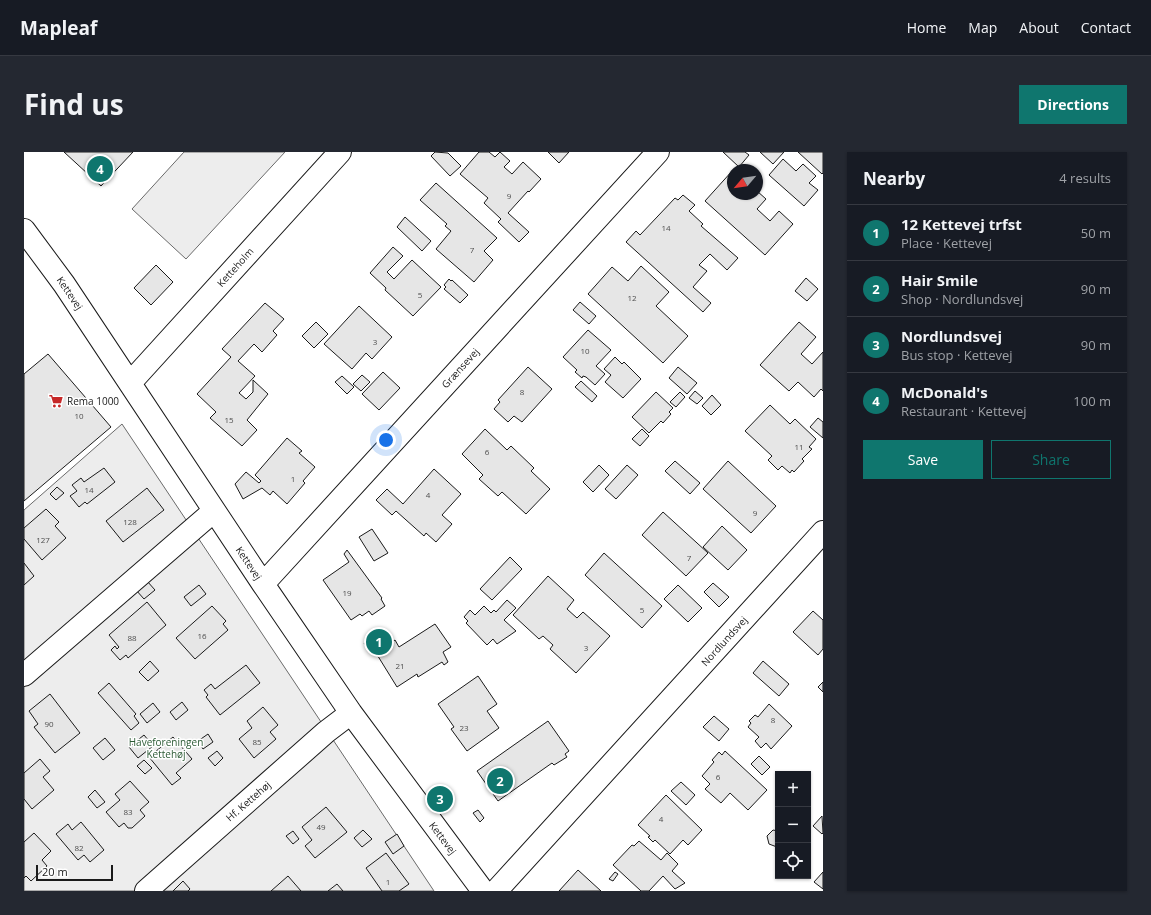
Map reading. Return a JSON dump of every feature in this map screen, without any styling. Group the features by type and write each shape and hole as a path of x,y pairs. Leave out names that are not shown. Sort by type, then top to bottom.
{"street":[{"name":"Ketteholm","path":"130,383 340,152"},
{"name":"Grænsevej","path":"262,584 658,152"},
{"name":"Kettevej","path":"24,230 60,278 262,584 351,713 482,891"},
{"path":"24,675 214,511"},
{"name":"Nordlundsvej","path":"496,891 823,532"},
{"name":"Hf. Kettehøj","path":"146,891 326,732 351,713"}],"shaded area":[{"path":"184,152 285,152 186,259 132,209"},
{"name":"Haveforeningen Kettehøj","path":"122,424 434,891 24,891 24,510"}],"building":[{"path":"64,152 133,152 101,186"},
{"path":"435,152 448,153 461,166 450,176 431,156"},
{"path":"479,152 489,152 495,157 500,152 510,161 504,167 512,174 523,162 541,179 508,213 529,232 519,242 498,222 501,219 484,203 488,198 460,174"},
{"path":"548,152 569,152 559,163"},
{"path":"723,152 745,152 749,155 742,164 736,164"},
{"path":"760,152 784,152 773,164"},
{"path":"798,152 823,152 823,173 822,174"},
{"path":"783,159 796,171 803,164 816,176 809,183 818,190 804,206 769,175"},
{"path":"727,177 727,200 763,200 763,196 766,199 757,209 770,221 779,211 793,224 765,255 705,201"},
{"path":"436,183 497,238 484,251 493,260 474,282 436,249 451,231 445,226 447,224 420,200"},
{"path":"683,195 695,205 689,211 703,224 701,226 738,258 727,270 710,254 699,265 707,271 693,287 711,303 703,312 626,242 636,231 640,235 675,198 678,200"},
{"path":"405,217 431,241 422,251 397,227"},
{"path":"393,247 403,256 387,272 394,279 412,260 441,287 413,316 385,290 386,288 370,273"},
{"path":"156,265 173,282 151,305 134,288"},
{"path":"641,266 669,292 656,306 688,336 663,363 588,294 612,267 628,281"},
{"path":"806,278 818,289 807,301 795,291"},
{"path":"449,279 468,295 460,303 444,289 446,287 444,285"},
{"path":"580,302 596,316 589,324 573,310"},
{"path":"265,303 284,319 273,331 277,335 262,352 254,344 238,361 255,376 239,393 246,399 253,392 253,380 268,394 247,420 257,430 242,446 210,418 216,412 197,394 231,357 222,349"},
{"path":"359,306 392,337 372,359 366,353 352,369 324,344"},
{"path":"316,322 328,334 314,348 302,336"},
{"path":"799,322 816,337 801,354 812,364 823,352 823,391 821,389 814,397 798,382 789,391 760,365"},
{"path":"588,330 611,350 596,366 605,374 595,385 586,377 583,376 582,378 575,372 577,370 563,357"},
{"name":"Rema 1000","path":"48,354 111,427 24,501 24,374"},
{"path":"615,357 622,364 624,362 641,379 623,398 605,382 611,375 604,369"},
{"path":"528,367 552,389 522,422 514,416 508,422 494,409 500,402 498,400"},
{"path":"678,367 697,383 687,394 669,378"},
{"path":"383,372 400,388 379,410 362,394"},
{"path":"362,375 370,382 361,391 353,384"},
{"path":"342,376 354,387 347,394 335,382"},
{"path":"581,381 597,396 592,402 575,387"},
{"path":"695,391 703,398 697,404 689,398"},
{"path":"656,392 673,408 669,412 671,414 663,423 661,421 649,433 632,417"},
{"path":"680,392 685,397 676,407 670,402"},
{"path":"712,395 721,405 711,415 702,406"},
{"path":"770,405 790,424 795,419 816,439 809,447 812,449 802,459 804,461 794,472 792,470 790,473 782,466 778,470 768,460 772,456 745,431"},
{"path":"818,418 823,422 823,438 810,427"},
{"path":"485,429 507,450 511,446 534,468 531,471 550,489 526,514 502,492 498,496 479,479 483,475 462,454"},
{"path":"642,429 649,436 640,446 632,439"},
{"path":"287,438 302,451 299,453 315,467 303,481 305,483 287,504 273,491 270,495 262,488 243,499 235,484 246,472 259,483 261,481 255,475"},
{"path":"675,461 700,483 690,494 665,471"},
{"path":"728,461 776,506 751,533 703,489"},
{"path":"599,465 609,475 593,492 583,482"},
{"path":"627,465 638,475 616,499 605,489"},
{"path":"104,468 115,482 87,504 85,502 79,507 70,496 77,491 72,485 81,478 84,482"},
{"path":"434,469 461,494 442,515 452,524 436,542 426,533 424,536 396,511 392,515 376,500 387,489 403,504"},
{"path":"57,487 64,493 56,500 50,494"},
{"path":"147,488 164,510 123,542 106,521"},
{"path":"46,509 59,522 55,526 66,538 42,560 24,539 24,528"},
{"path":"663,512 708,553 686,576 642,535"},
{"path":"722,526 747,550 728,570 703,547"},
{"path":"372,529 388,553 374,561 359,537"},
{"path":"347,550 382,598 381,599 385,606 372,615 369,611 362,616 360,614 351,620 323,580 349,562 344,554"},
{"path":"604,553 662,606 642,628 585,575"},
{"path":"510,557 522,569 492,600 480,589"},
{"path":"24,563 34,576 24,585"},
{"path":"548,576 574,600 567,609 577,618 583,612 610,636 576,673 550,649 553,645 543,636 539,639 513,615"},
{"path":"147,581 155,590 144,599 136,590"},
{"path":"713,583 729,597 719,607 704,592"},
{"path":"199,585 206,594 191,606 184,597"},
{"path":"678,585 702,608 688,622 664,599"},
{"path":"507,600 516,608 504,620 516,631 497,644 493,639 487,645 466,623 468,621 464,617 470,610 475,615 484,606 491,613 494,610 496,612"},
{"path":"147,602 166,625 128,658 126,655 120,660 111,650 115,646 117,649 119,647 109,635"},
{"path":"212,606 226,621 223,624 228,630 195,659 176,638"},
{"path":"813,611 823,620 823,649 818,655 793,632"},
{"path":"435,624 451,647 443,652 448,662 444,665 442,662 418,677 417,674 397,687 376,653 395,640 399,647"},
{"path":"384,629 393,641 373,655 364,643"},
{"path":"150,661 159,671 148,681 139,672"},
{"path":"763,661 789,684 779,696 753,673"},
{"path":"246,665 260,683 220,715 206,697 208,695 204,690 211,684 215,689"},
{"path":"478,676 497,704 487,711 499,728 467,751 451,729 454,727 438,704"},
{"path":"823,682 823,692 818,687"},
{"path":"109,683 136,714 134,716 139,723 131,730 98,693"},
{"path":"50,694 80,733 55,753 34,727 38,724 29,711"},
{"path":"182,702 188,710 176,720 170,712"},
{"path":"153,703 160,712 147,723 140,714"},
{"path":"769,704 792,726 771,749 766,743 761,748 755,741 759,737 748,727 751,723 749,721 755,715 758,717"},
{"path":"263,707 278,725 270,732 276,739 254,758 239,739 252,728 247,721"},
{"path":"714,716 729,729 719,741 703,727"},
{"path":"548,721 569,751 565,754 567,757 554,765 552,763 498,801 477,771"},
{"path":"208,734 213,742 203,749 198,741"},
{"path":"144,735 153,746 138,758 129,747"},
{"path":"173,737 192,759 176,773 181,778 172,785 149,757"},
{"path":"105,738 115,750 103,760 93,748"},
{"path":"217,751 223,758 215,766 208,758"},
{"path":"725,751 767,790 748,810 730,793 721,803 705,789 710,784 702,776 714,762 712,760 719,752 722,755"},
{"path":"759,756 770,767 762,775 751,764"},
{"path":"40,759 50,771 43,777 54,790 32,809 24,799 24,773"},
{"path":"144,760 152,768 145,774 137,766"},
{"path":"130,781 149,802 140,810 145,816 132,828 128,828 124,823 119,827 106,812 120,800 115,794"},
{"path":"681,782 695,795 686,805 671,791"},
{"path":"95,790 105,802 97,808 88,797"},
{"path":"666,795 702,830 688,845 683,840 670,854 655,840 653,842 648,837 650,836 638,825"},
{"path":"326,807 347,832 315,858 305,846 312,840 302,827"},
{"path":"478,810 484,818 480,822 473,813"},
{"path":"822,816 823,833 822,834 813,826"},
{"path":"81,822 104,850 90,862 84,855 78,860 56,834 68,824 72,830"},
{"path":"363,830 372,839 362,847 354,838"},
{"path":"773,830 775,830 775,846 769,844 767,836"},
{"path":"293,831 299,839 293,844 286,836"},
{"path":"34,833 51,851 42,860 47,866 31,881 26,876 24,878 24,842"},
{"path":"397,834 404,846 393,854 385,842"},
{"path":"639,841 661,860 667,853 678,864 672,871 685,883 675,889 663,876 649,891 641,891 613,865 632,845 634,846"},
{"path":"386,853 409,884 399,891 382,891 366,868"},
{"path":"578,870 601,891 559,891"},
{"path":"615,872 618,874 613,881 609,879"},
{"path":"823,872 823,889 814,882"},
{"path":"288,876 301,891 271,891"},
{"path":"183,881 190,889 188,891 173,891"},
{"path":"337,884 343,891 328,891"}],"place":[{"name":"McDonald's","path":"100,169"},
{"name":"Rema 1000","path":"56,401"},
{"name":"12 Kettevej trfst","path":"379,642"},
{"name":"Hair Smile","path":"500,781"},
{"name":"Nordlundsvej","path":"440,799"}]}
